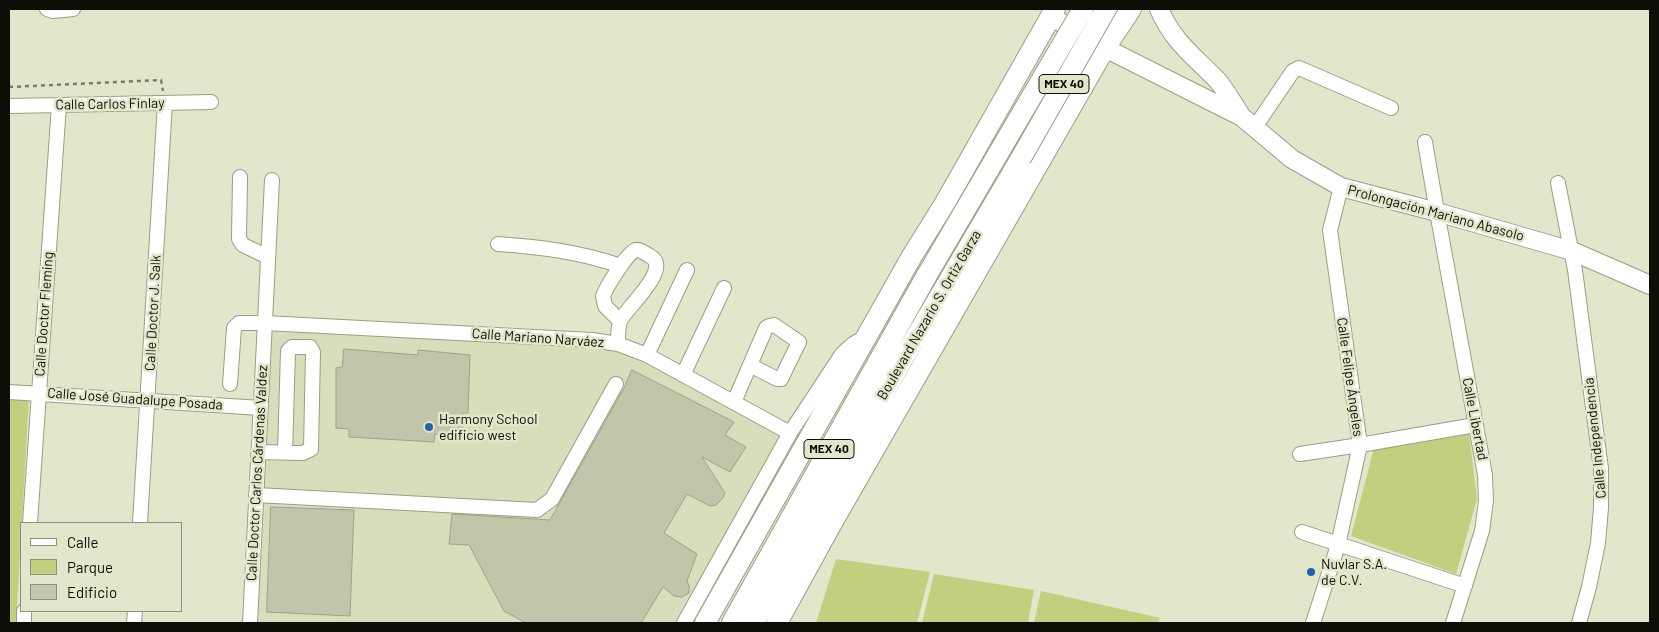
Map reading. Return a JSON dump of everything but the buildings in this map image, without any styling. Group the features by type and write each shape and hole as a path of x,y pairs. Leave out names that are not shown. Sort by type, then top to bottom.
{"highway":[{"name":"Boulevard Nazario S. Ortiz Garza","path":"732,623 927,275 1083,9"},
{"name":"Boulevard Nazario S. Ortiz Garza","path":"754,623 906,353 1106,9"},
{"path":"777,623 832,523 1105,48 1131,9"},
{"path":"705,623 912,256 945,203 1053,12"},
{"path":"869,377 882,334 937,225 945,203"},
{"path":"832,523 834,481"}],"main road":[{"path":"1159,9 1167,26 1181,46 1219,83 1249,122"},
{"name":"Prolongación Mariano Abasolo","path":"1053,12 1105,48 1249,122 1292,159 1340,187 1437,212 1572,251 1650,285"}],"street":[{"path":"47,9 53,11 73,9"},
{"path":"1249,122 1292,71 1299,68 1391,108"},
{"name":"Calle Carlos Finlay","path":"9,106 211,102"},
{"name":"Calle Doctor J. Salk","path":"140,522 165,103"},
{"name":"Calle Doctor Fleming","path":"30,522 59,105"},
{"name":"Calle Libertad","path":"1425,142 1485,475 1486,501 1482,530 1453,623"},
{"path":"240,177 239,239 243,245 268,257"},
{"name":"Calle Doctor Carlos Cárdenas Valdez","path":"250,623 272,180"},
{"name":"Calle Independencia","path":"1558,183 1572,251 1601,469 1601,508 1598,543 1579,623"},
{"name":"Calle Felipe Ángeles","path":"1313,623 1338,545 1360,445 1330,230 1340,187"},
{"path":"498,244 568,251 595,257 621,266"},
{"path":"618,344 620,321 657,269 654,258 638,250 635,250 621,266 603,296 605,306 620,321"},
{"path":"647,355 686,270"},
{"path":"682,375 724,288"},
{"name":"Calle Mariano Narváez","path":"230,384 235,326 239,323 592,340 618,344 647,355 790,433"},
{"path":"684,623 790,433 842,354 853,344 868,335"},
{"path":"259,452 303,453 311,449 313,352 310,347 292,347 288,351 285,452"},
{"path":"734,402 750,366"},
{"path":"256,495 537,510 552,499 616,384"},
{"name":"Calle José Guadalupe Posada","path":"9,392 261,408"},
{"path":"1300,454 1475,425"},
{"path":"1302,532 1465,586"}],"path":[{"path":"9,87 161,80 165,103"}],"shaded area":[{"path":"268,317 624,345 787,431 680,623 252,623"}],"green space":[{"path":"9,399 29,400 22,522 20,522 16,623 9,623"},
{"path":"1469,433 1477,499 1456,574 1351,536 1374,448"},
{"path":"836,559 930,572 917,623 816,623"},
{"path":"934,574 1034,590 1028,623 922,623"},
{"path":"1041,591 1160,618 1158,623 1034,623"}],"place":[{"name":"Harmony School edificio west","path":"429,427"},
{"name":"Nuvlar S.A. de C.V.","path":"1311,572"}]}
